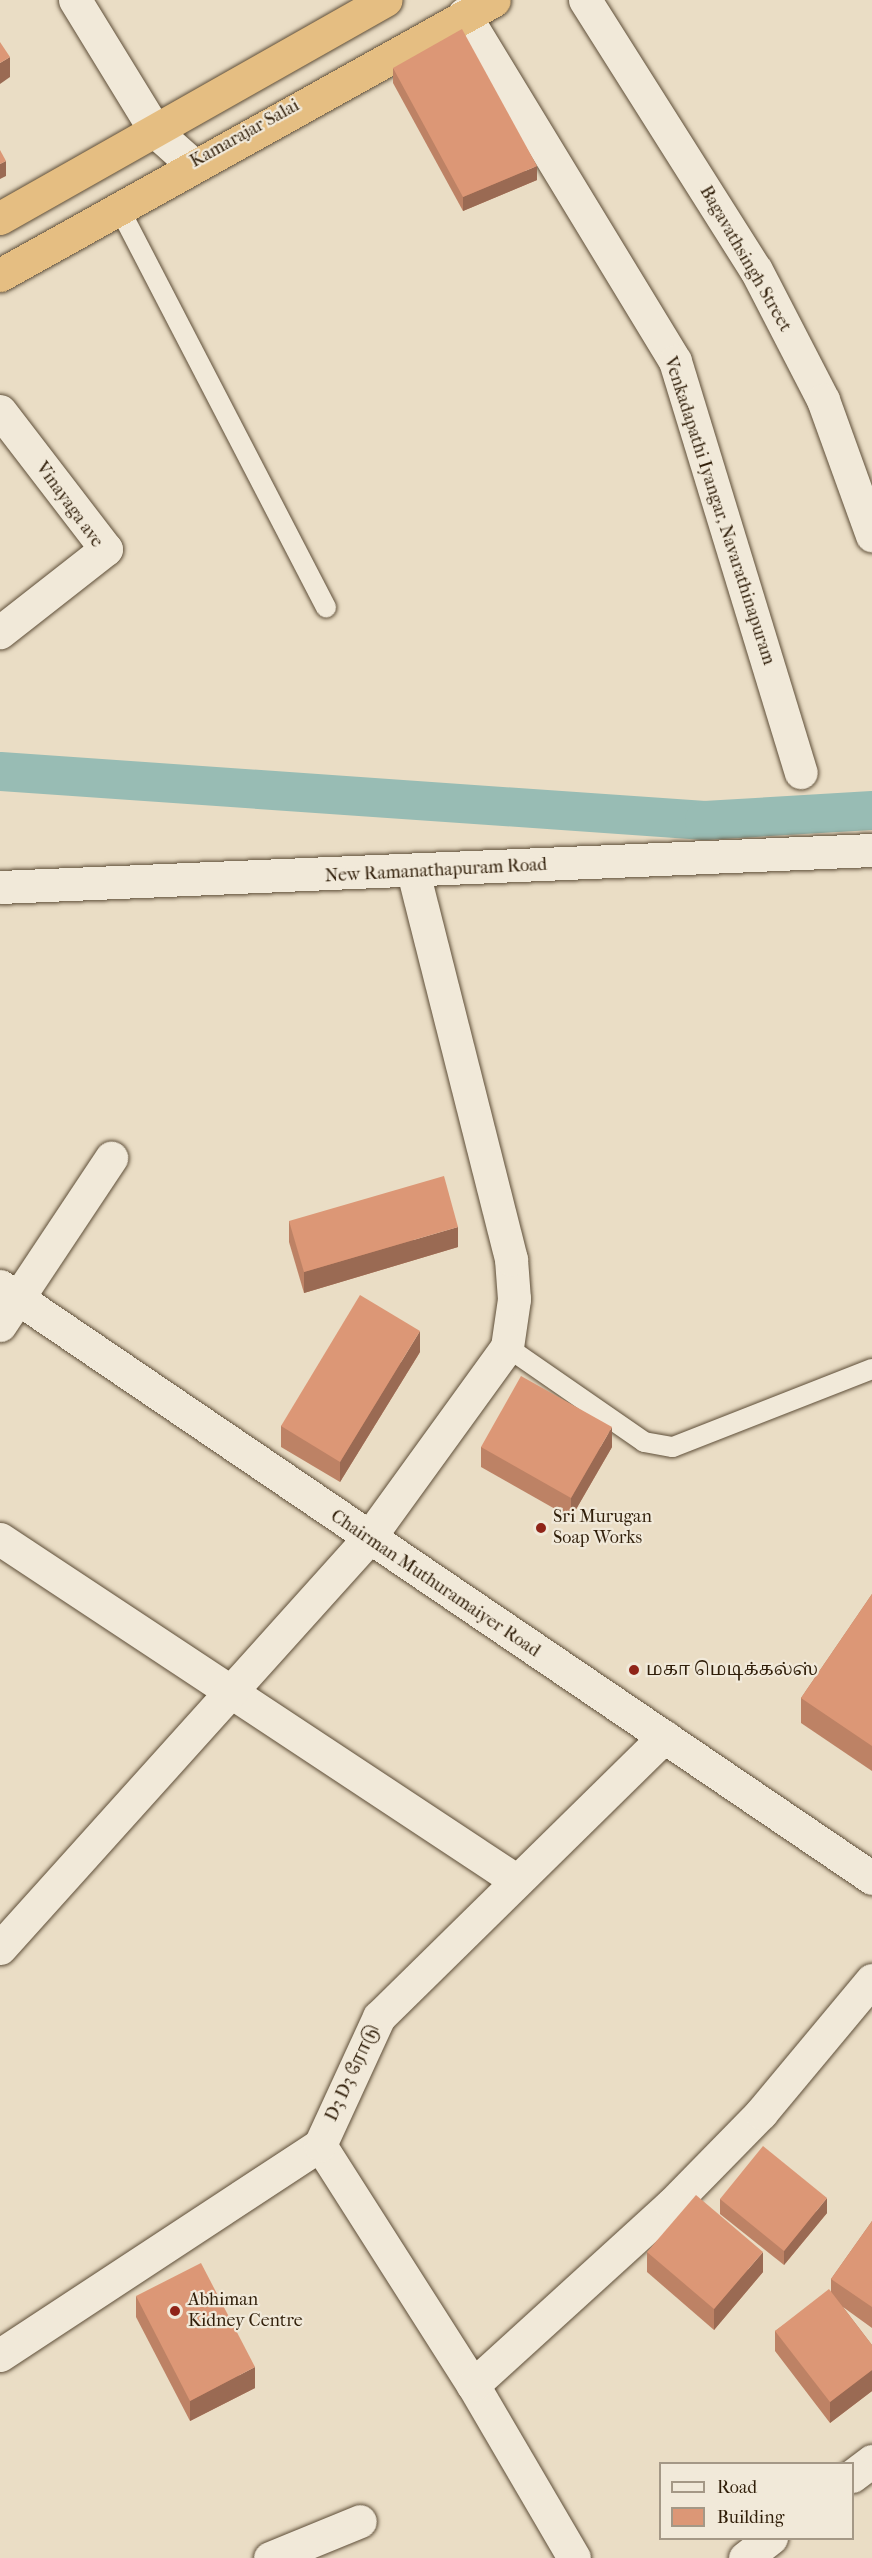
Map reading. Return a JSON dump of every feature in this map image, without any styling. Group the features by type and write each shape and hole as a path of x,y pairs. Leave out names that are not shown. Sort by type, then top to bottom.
{"highway":[{"path":"0,218 156,132 386,0"},
{"name":"Kamarajar Salai","path":"0,275 192,164 464,14 494,0"}],"street":[{"path":"75,0 156,132 192,164"},
{"name":"Bagavathsingh Street","path":"585,0 756,270 824,400 872,535"},
{"name":"Venkadapathi Iyangar, Navarathinapuram","path":"464,14 675,361 801,772"},
{"name":"Vinayaga ave","path":"0,411 106,549 0,632"},
{"name":"New Ramanathapuram Road","path":"0,887 413,872 872,849"},
{"path":"0,1948 368,1539 507,1347 514,1299 511,1259 413,872"},
{"path":"0,1325 9,1292 111,1158"},
{"name":"Chairman Muthuramaiyer Road","path":"9,1292 368,1539 872,1878"},
{"path":"0,1539 231,1689 514,1879"},
{"name":"D3 D3 ரோடு","path":"320,2145 379,2017 514,1879 664,1737"},
{"path":"473,2385 679,2197 761,2113 872,1980"},
{"path":"0,2355 320,2145 473,2385 574,2558"},
{"path":"854,2474 872,2461"},
{"path":"270,2558 360,2521"},
{"path":"746,2558 768,2540"}],"lane":[{"path":"119,208 326,608"},
{"path":"507,1347 644,1442 673,1447 872,1369"}],"building":[{"path":"462,29 537,166 463,197 393,68"},
{"path":"0,42 10,57 0,63"},
{"path":"0,150 6,161 0,164"},
{"path":"444,1176 458,1227 304,1272 289,1221"},
{"path":"360,1295 420,1331 340,1462 281,1426"},
{"path":"521,1376 612,1427 571,1498 481,1447"},
{"path":"872,1594 872,1746 801,1698"},
{"path":"763,2146 827,2198 784,2251 720,2199"},
{"path":"696,2195 763,2252 714,2309 647,2252"},
{"path":"872,2221 872,2307 831,2279"},
{"path":"201,2263 255,2367 190,2401 136,2296"},
{"path":"829,2289 872,2345 872,2370 830,2402 775,2331"}],"waterway":[{"path":"0,771 704,820 872,810"}],"place":[{"name":"Sri Murugan Soap Works","path":"541,1528"},
{"name":"மகா மெடிக்கல்ஸ்","path":"634,1670"},
{"name":"Abhiman Kidney Centre","path":"175,2311"}]}
